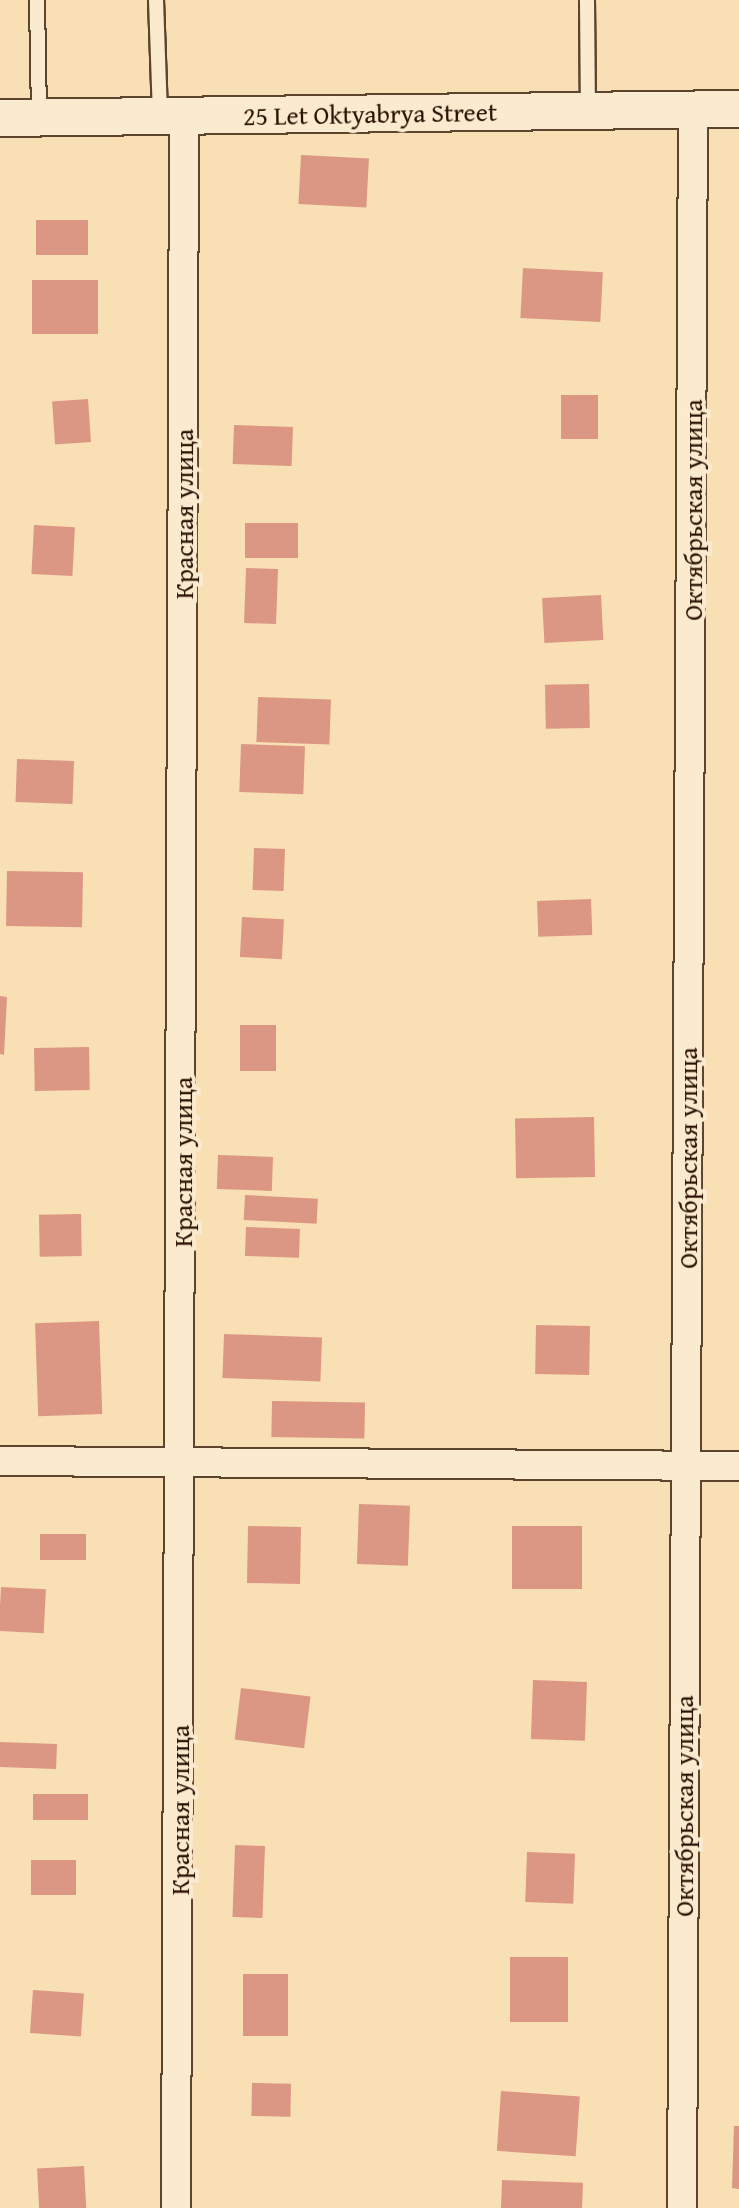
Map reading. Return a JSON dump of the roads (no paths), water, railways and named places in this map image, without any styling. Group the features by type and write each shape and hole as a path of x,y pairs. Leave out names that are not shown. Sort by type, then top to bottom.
{"street":[{"name":"Октябрьская улица","path":"682,2208 693,109"},
{"name":"25 Let Oktyabrya Street","path":"0,118 739,109"},
{"name":"Красная улица","path":"172,116 182,1460 176,2208"},
{"path":"0,1461 739,1466"}],"lane":[{"path":"37,0 39,118"},
{"path":"156,0 172,116"},
{"path":"587,0 588,111"}]}
